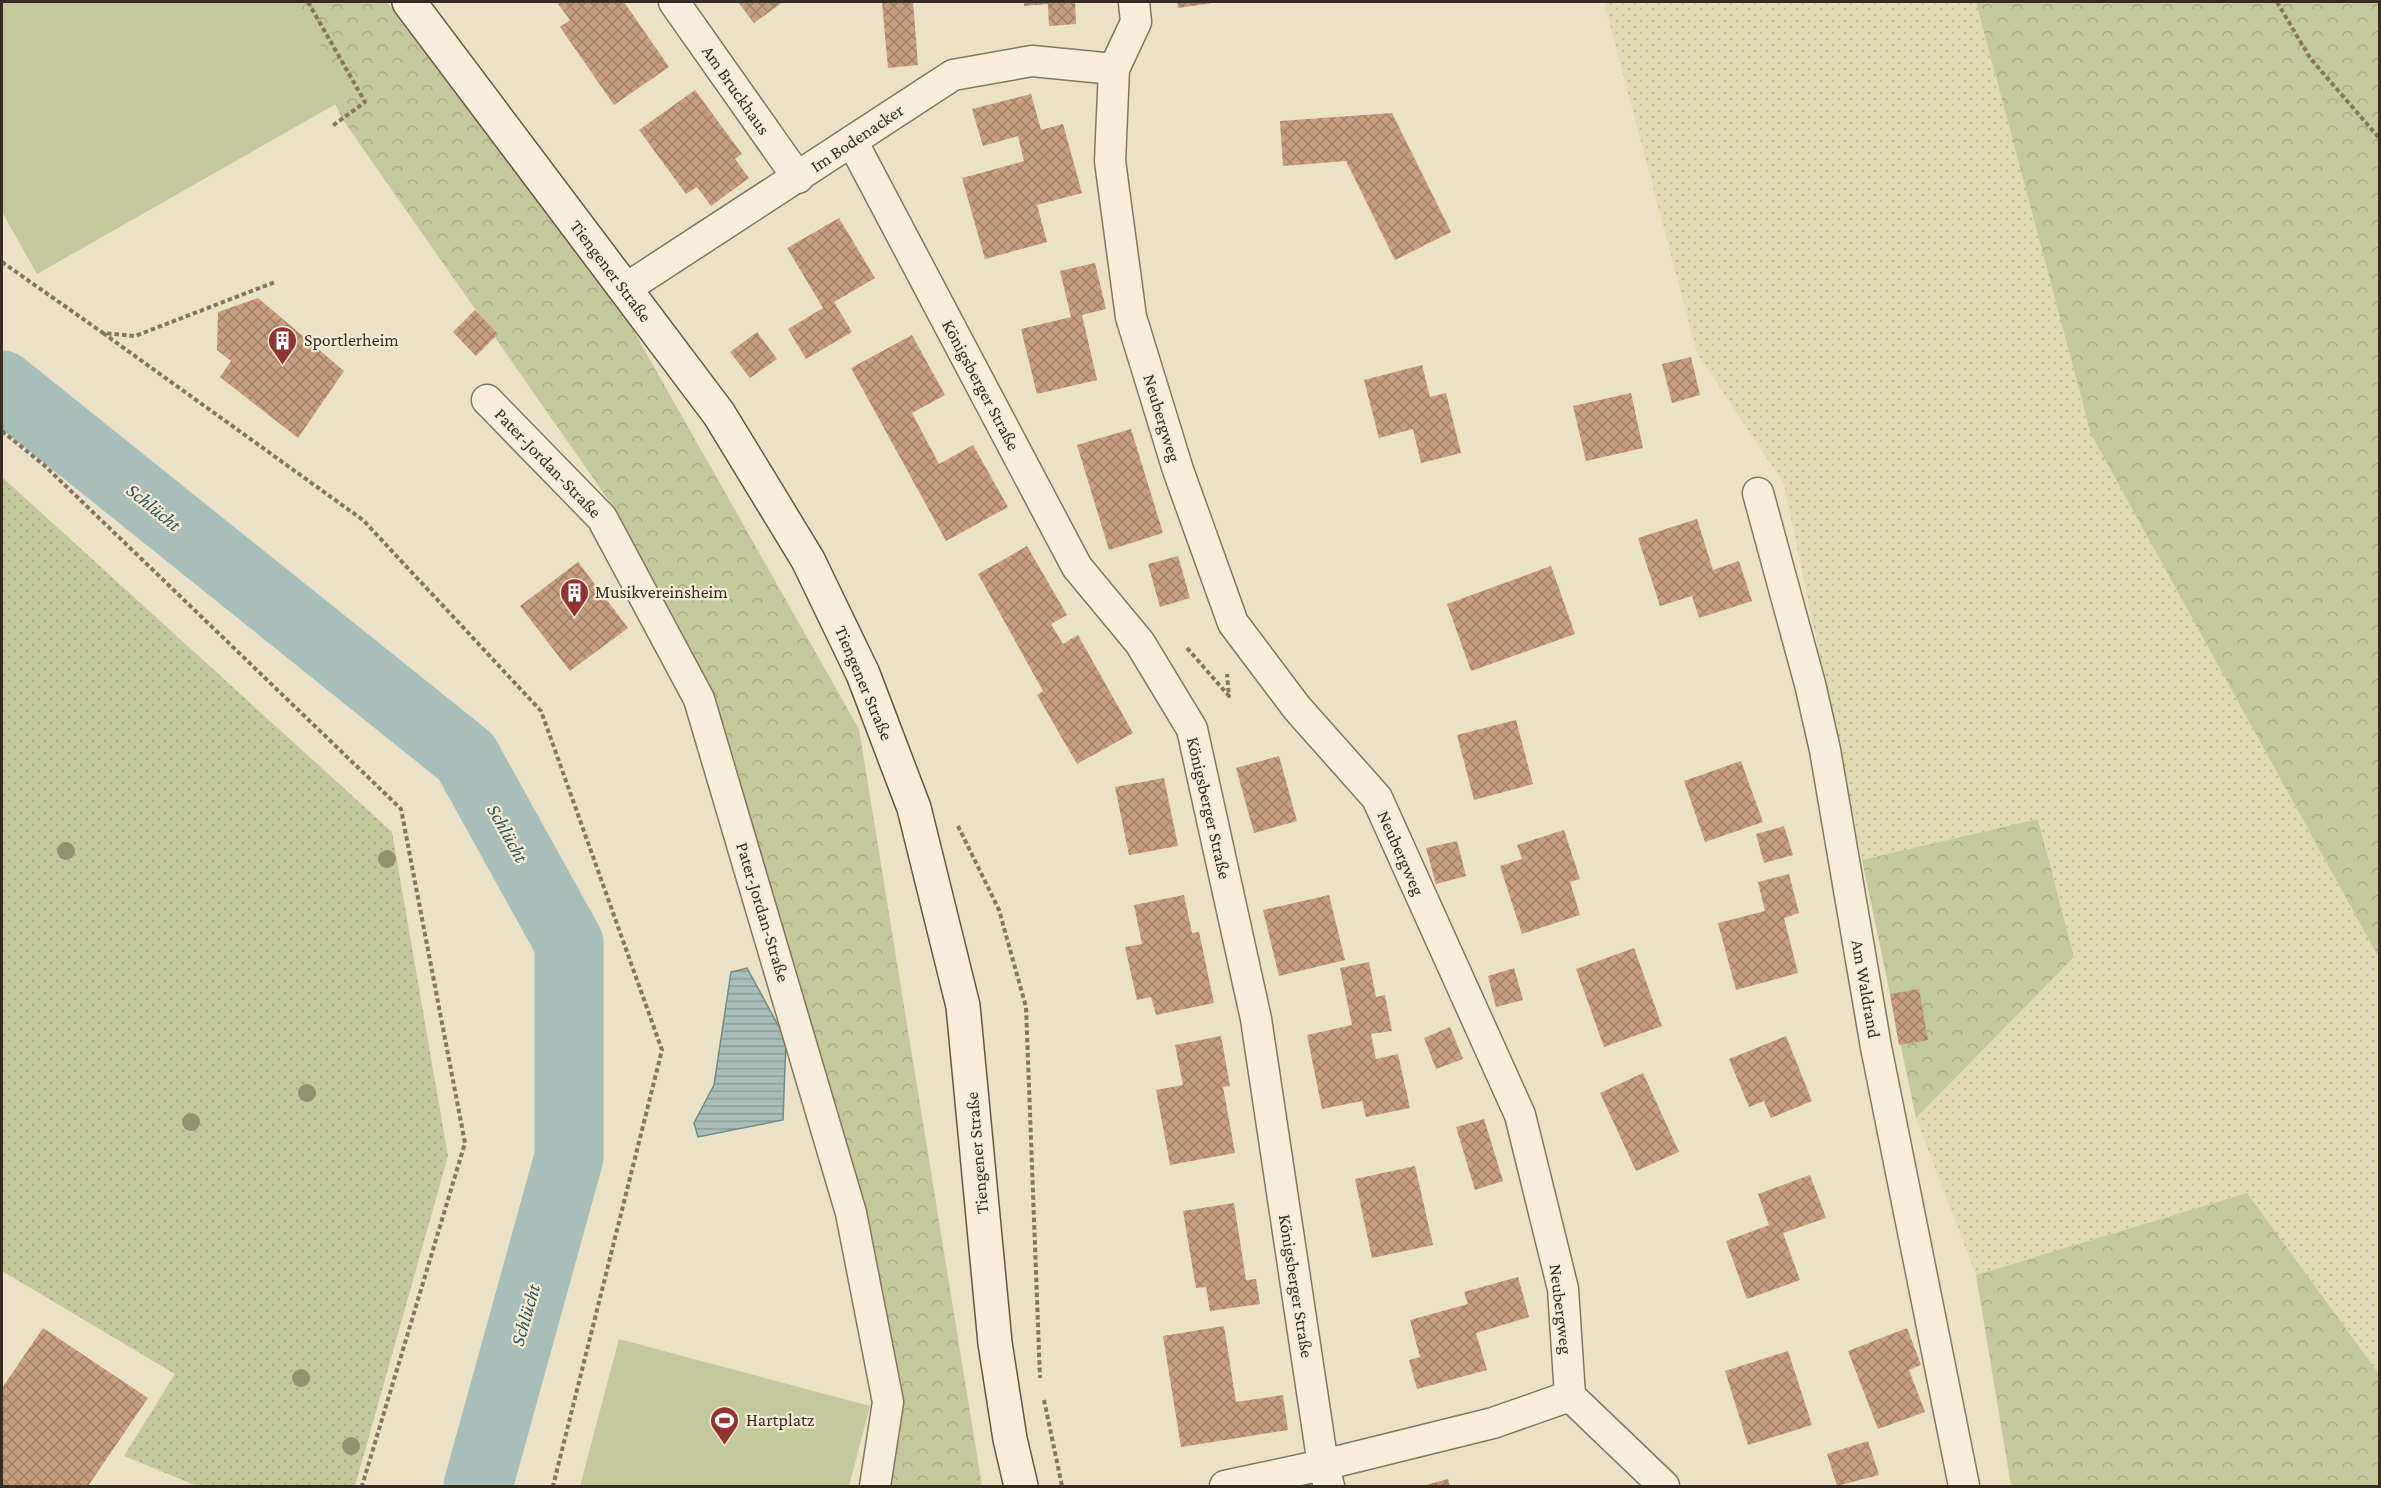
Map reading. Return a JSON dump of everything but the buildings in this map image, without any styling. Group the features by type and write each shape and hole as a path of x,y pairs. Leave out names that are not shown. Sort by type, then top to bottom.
{"main road":[{"name":"Tiengener Straße","path":"409,2 719,414 808,560 863,674 914,808 963,1006 995,1343 1010,1439 1021,1486"}],"street":[{"name":"Am Bruckhaus","path":"674,2 798,178"},
{"name":"Neubergweg","path":"1134,2 1136,22 1114,69 1110,161 1131,317 1178,470 1233,623 1297,708 1377,798 1520,1114 1563,1289 1570,1396"},
{"name":"Im Bodenacker","path":"625,289 953,75 1032,61 1114,69"},
{"name":"Königsberger Straße","path":"852,141 1077,567 1140,643 1192,729 1256,1019 1326,1476"},
{"name":"Pater-Jordan-Straße","path":"487,400 602,518 699,699 851,1213 888,1402 875,1486"},
{"name":"Am Waldrand","path":"1758,494 1810,684 1825,750 1876,1047 1964,1486"},
{"path":"1225,1486 1326,1476 1493,1424 1570,1396 1664,1486"}],"path":[{"path":"308,2 365,102 331,127"},
{"path":"2277,2 2310,58 2379,139"},
{"path":"2,262 363,520 541,711 662,1050 553,1486"},
{"path":"104,333 135,336 275,282"},
{"path":"2,431 45,466 401,809 465,1143 362,1486"},
{"path":"1186,647 1229,696 1224,632 1233,623"}],"shaded area":[{"path":"1604,2 1976,2 2091,434 2379,958 2379,1374 2247,1193 1976,1275 1916,1118 2074,957 2039,820 1862,860 1784,484 1697,353"}],"green space":[{"path":"2,2 296,2 350,96 37,274 2,212"},
{"path":"285,2 387,2 602,275 859,729 982,1486 890,1486 901,1401 729,748 614,508 343,120"},
{"path":"1976,2 2379,2 2379,958 2091,434"},
{"path":"2,477 392,832 448,1156 355,1486 197,1486 124,1456 175,1374 2,1271"},
{"path":"2038,819 2074,957 1916,1118 1862,860"},
{"path":"2247,1193 2379,1374 2379,1486 2011,1486 1976,1275"},
{"name":"Hartplatz","path":"619,1339 870,1406 849,1486 580,1486"}],"water":[{"path":"747,968 786,1040 783,1120 698,1137 694,1123 714,1085 731,972"}],"waterway":[{"name":"Schlücht","path":"2,385 466,757 569,943 569,1157 478,1486"}],"place":[{"name":"Sportlerheim","path":"283,366"},
{"name":"Musikvereinsheim","path":"574,618"},
{"name":"Hartplatz","path":"725,1446"}]}
